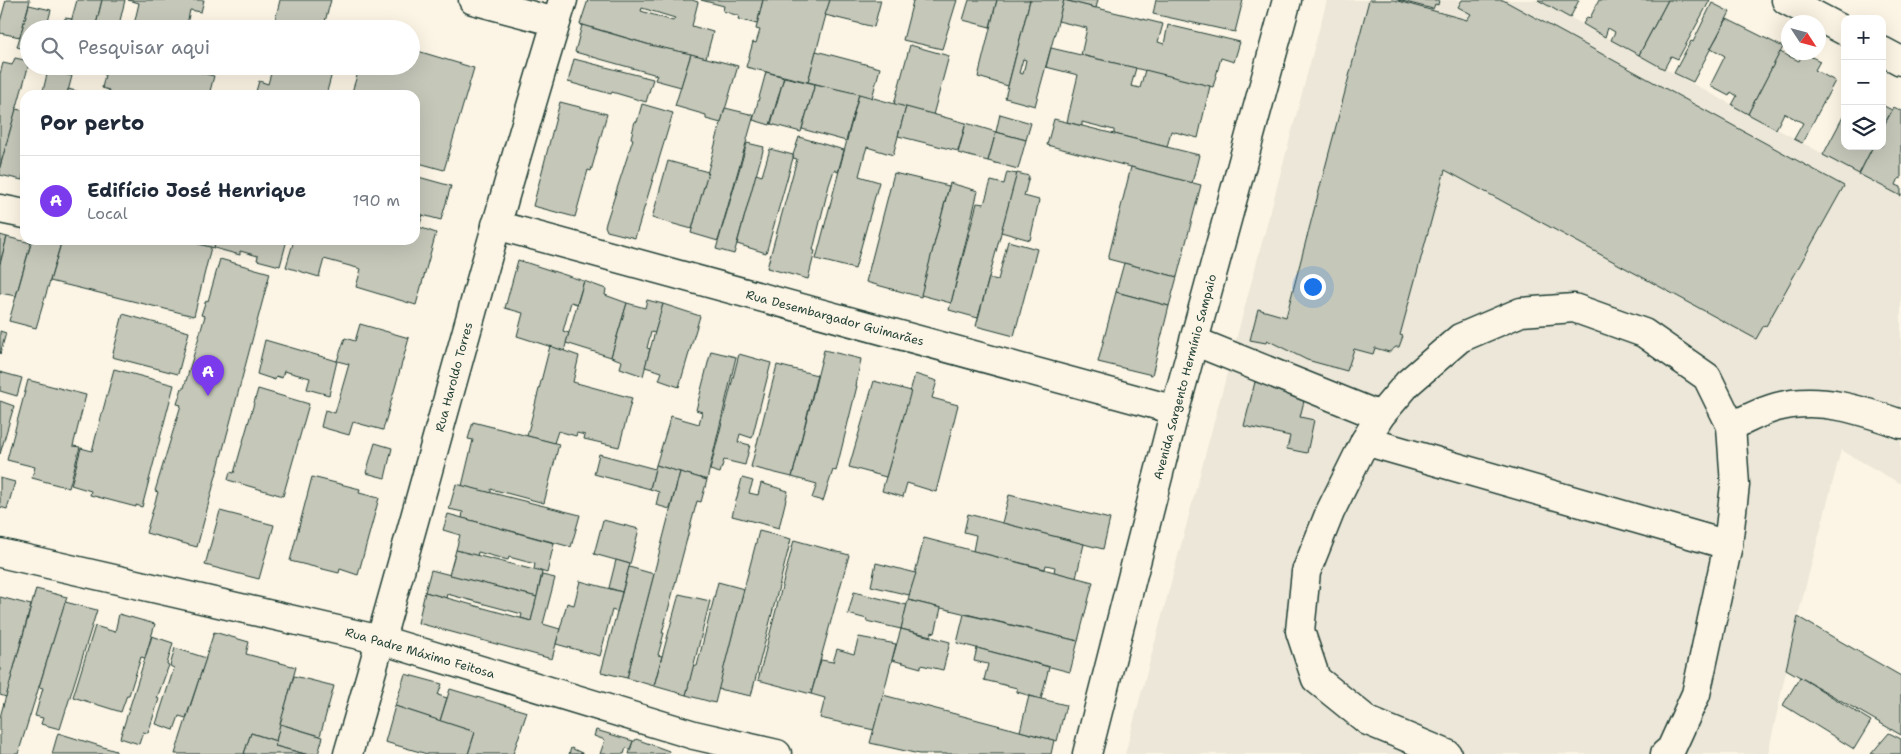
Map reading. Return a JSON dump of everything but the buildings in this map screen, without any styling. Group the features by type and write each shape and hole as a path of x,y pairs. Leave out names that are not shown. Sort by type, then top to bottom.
{"street":[{"path":"473,0 560,11"},
{"name":"Avenida Sargento Hermínio Sampaio","path":"1087,754 1175,410 1287,0"},
{"path":"1786,0 1841,29"},
{"name":"Rua Haroldo Torres","path":"348,754 382,640 496,225 560,11"},
{"path":"1886,53 1901,61"},
{"path":"0,209 20,213"},
{"name":"Rua Desembargador Guimarães","path":"496,225 1175,410"},
{"path":"1447,754 1368,721 1316,679 1300,631 1306,572 1330,512 1365,441 1380,416 1408,383 1460,338 1521,312 1574,308 1644,333 1707,377 1731,426 1735,485 1728,545 1696,694 1671,749 1665,754"},
{"path":"1194,341 1380,416"},
{"path":"1731,426 1777,407 1821,402 1862,410 1901,424"},
{"path":"1365,441 1728,545"},
{"name":"Rua Padre Máximo Feitosa","path":"0,553 382,640 690,744 777,754"}],"shaded area":[{"path":"1327,0 1538,0 1901,196 1901,484 1841,450 1798,616 1768,754 1125,754"}],"place":[{"name":"Edifício José Henrique","path":"208,396"}]}
